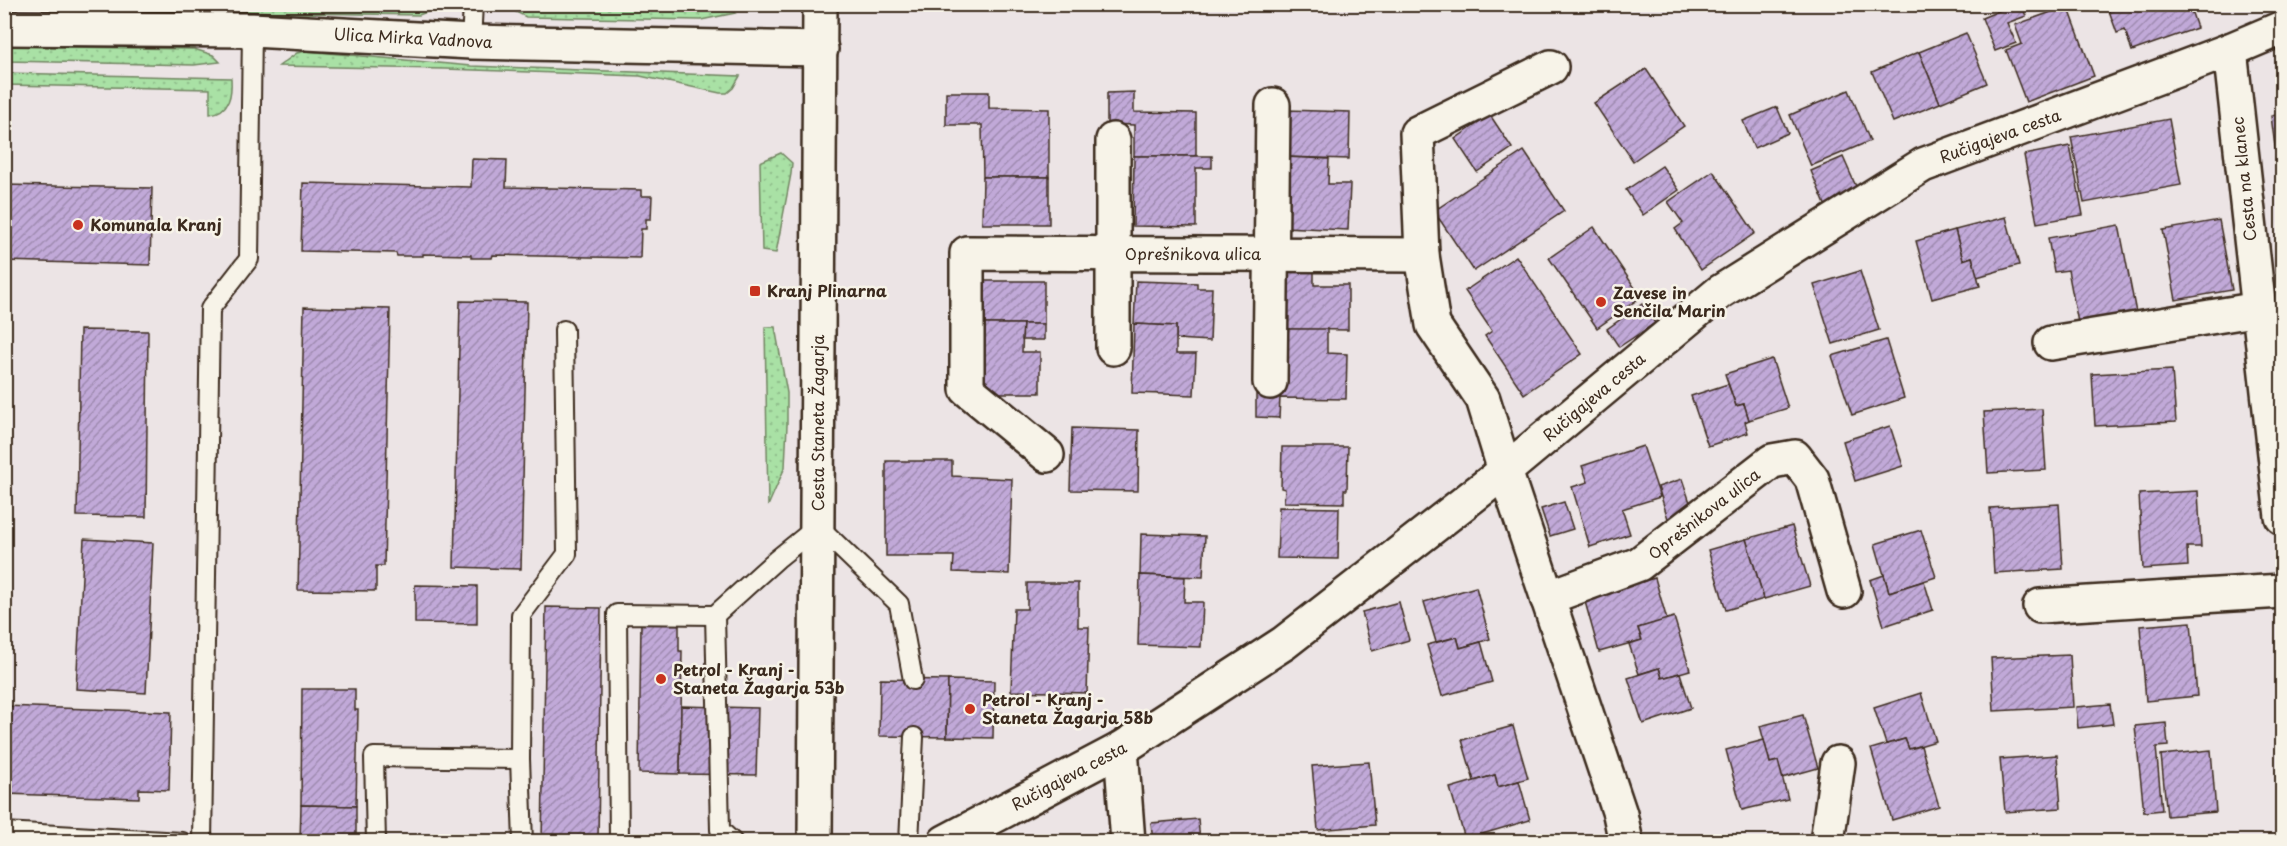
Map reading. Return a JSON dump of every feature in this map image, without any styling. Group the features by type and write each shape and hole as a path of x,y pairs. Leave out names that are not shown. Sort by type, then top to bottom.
{"street":[{"name":"Cesta Staneta Žagarja","path":"815,842 820,4"},
{"name":"Ručigajeva cesta","path":"945,842 1121,749 1284,643 1505,471 1720,292 1923,165 2230,50 2283,27"},
{"name":"Ulica Mirka Vadnova","path":"4,28 252,30 471,42 821,49"},
{"name":"Cesta na klanec","path":"2230,50 2283,517"},
{"path":"1551,68 1417,133 1422,255 1433,325 1483,399 1620,814 1626,842"},
{"name":"Oprešnikova ulica","path":"1270,382 1273,105"},
{"name":"Oprešnikova ulica","path":"1113,140 1113,348"},
{"name":"Oprešnikova ulica","path":"1047,455 967,389 967,254 1422,255"},
{"path":"2051,343 2259,309"},
{"name":"Oprešnikova ulica","path":"1547,598 1639,564 1772,461 1795,457 1812,479 1844,591"},
{"path":"2040,606 2283,591"},
{"path":"1121,749 1128,842"},
{"path":"1827,842 1838,763"}],"lane":[{"path":"471,42 473,4"},
{"path":"202,842 210,309 249,259 252,30"},
{"path":"523,842 520,759 521,615 567,554 564,330"},
{"path":"619,842 617,614 715,615 777,559 818,526 900,604 913,680"},
{"path":"715,615 720,830 733,842"},
{"path":"909,842 914,737"},
{"path":"376,842 374,757 520,759"},
{"path":"4,832 182,842"}],"green space":[{"path":"441,4 419,15 76,9 62,5"},
{"path":"508,4 720,6 735,13 701,20 526,17 510,9"},
{"path":"7,46 194,49 213,55 220,62 194,65 7,61"},
{"path":"306,51 471,66 740,76 733,88 727,93 720,93 640,76 279,66 297,53"},
{"path":"5,73 231,78 231,90 226,106 217,113 210,114 210,89 5,85"},
{"path":"781,153 792,163 776,253 762,251 760,162"},
{"path":"765,327 775,327 787,393 785,467 768,506"}],"building":[{"path":"2015,4 2021,4 2026,16 2007,23 2016,43 1995,51 1982,18"},
{"path":"2118,4 2189,4 2197,28 2132,51 2125,30 2117,33 2108,8"},
{"path":"2068,6 2094,76 2026,102 2006,50 2022,44 2015,25"},
{"path":"1966,33 1987,83 1940,103 1919,52"},
{"path":"1919,52 1940,103 1893,122 1872,72"},
{"path":"1646,69 1684,126 1633,161 1594,103"},
{"path":"1849,90 1870,141 1811,166 1790,115"},
{"path":"946,92 989,92 989,108 1049,109 1049,177 983,177 982,125 946,125"},
{"path":"1134,92 1134,112 1196,113 1196,156 1134,156 1134,125 1107,124 1107,93"},
{"path":"1777,107 1788,133 1754,148 1743,121"},
{"path":"1286,110 1350,112 1349,159 1285,157"},
{"path":"2282,114 2282,184 2280,184 2271,116"},
{"path":"1490,115 1512,148 1477,172 1455,139"},
{"path":"2169,119 2181,185 2084,203 2071,137"},
{"path":"2070,146 2083,215 2037,223 2024,155"},
{"path":"1524,151 1564,211 1474,271 1434,211"},
{"path":"1134,156 1212,156 1212,168 1196,168 1196,227 1133,226"},
{"path":"1285,157 1329,159 1328,184 1350,184 1348,230 1283,227"},
{"path":"1843,157 1859,193 1826,207 1811,171"},
{"path":"472,159 507,160 506,187 641,190 641,196 652,196 651,219 646,219 646,229 641,229 640,258 493,255 492,258 471,258 471,255 397,256 396,253 301,251 303,183 471,187"},
{"path":"1662,166 1679,190 1643,215 1626,190"},
{"path":"1713,171 1755,233 1701,270 1675,229 1683,223 1668,202"},
{"path":"983,177 1049,177 1049,224 982,224"},
{"name":"Komunala Kranj","path":"4,185 152,188 150,265 4,261"},
{"path":"2006,217 2019,265 1977,277 1972,257 1963,260 1955,230"},
{"path":"2219,220 2232,290 2176,300 2163,230"},
{"path":"2119,225 2137,318 2079,328 2068,270 2054,272 2048,238"},
{"path":"1594,227 1641,297 1597,328 1549,258"},
{"path":"1955,230 1963,260 1972,257 1980,286 1932,299 1916,241"},
{"path":"1516,256 1582,354 1524,394 1485,336 1492,331 1465,291"},
{"path":"1282,270 1314,271 1314,285 1348,285 1348,330 1281,329"},
{"path":"1860,271 1879,330 1833,344 1814,285"},
{"path":"977,281 1044,281 1044,324 977,324"},
{"path":"1136,281 1197,283 1197,288 1212,288 1210,341 1176,339 1176,326 1134,324"},
{"path":"460,301 527,302 521,569 454,567"},
{"path":"1642,304 1655,323 1619,347 1607,329"},
{"path":"304,307 390,309 384,566 376,566 376,591 298,590"},
{"path":"977,324 1023,324 1022,352 1040,352 1040,393 977,393"},
{"path":"1023,324 1044,324 1044,340 1022,340"},
{"path":"1134,324 1176,326 1176,354 1196,354 1194,395 1132,393"},
{"path":"1281,329 1327,329 1327,353 1347,354 1346,399 1280,398 1279,418 1256,417 1256,392 1280,392"},
{"path":"80,330 148,331 146,517 77,516"},
{"path":"1886,340 1904,398 1852,415 1832,356"},
{"path":"1772,359 1788,408 1749,420 1744,404 1736,406 1725,374"},
{"path":"2172,370 2176,422 2095,426 2092,374"},
{"path":"1728,384 1736,406 1744,404 1749,420 1745,422 1748,433 1708,446 1691,396"},
{"path":"2042,409 2046,470 1988,473 1984,412"},
{"path":"1890,426 1903,466 1855,481 1843,441"},
{"path":"1072,428 1139,430 1138,491 1070,490"},
{"path":"1643,446 1660,497 1622,509 1630,534 1590,547 1572,487 1588,482 1582,466"},
{"path":"1282,447 1348,447 1347,490 1344,490 1344,503 1284,502 1285,489 1281,488"},
{"path":"886,461 952,461 952,476 1012,479 1009,574 953,572 954,556 886,556"},
{"path":"1682,479 1695,517 1670,525 1658,487"},
{"path":"2198,491 2201,547 2187,547 2188,566 2143,569 2139,494"},
{"path":"1564,502 1573,529 1550,536 1541,509"},
{"path":"2059,504 2063,569 1994,573 1990,508"},
{"path":"1279,507 1339,508 1338,559 1277,558"},
{"path":"1792,526 1810,586 1764,599 1746,539"},
{"path":"1921,530 1936,577 1889,592 1875,544"},
{"path":"1141,534 1205,536 1203,577 1140,575"},
{"path":"84,539 153,543 146,693 76,689"},
{"path":"1746,539 1764,599 1726,610 1708,550"},
{"path":"1140,575 1185,577 1184,602 1203,602 1201,647 1138,645"},
{"path":"1884,575 1889,592 1924,581 1933,610 1884,626 1870,580"},
{"path":"1655,578 1667,620 1638,628 1642,640 1599,652 1584,598"},
{"path":"1027,583 1078,583 1078,627 1089,627 1087,693 1011,691 1014,609 1027,609"},
{"path":"415,585 477,586 477,624 415,623"},
{"path":"1476,587 1490,639 1460,648 1457,637 1436,642 1424,602"},
{"path":"1399,602 1409,640 1372,651 1362,612"},
{"path":"546,607 601,608 598,842 542,842"},
{"path":"1674,617 1690,670 1662,678 1659,668 1639,674 1629,644 1642,640 1638,628"},
{"name":"Petrol - Kranj - Staneta Žagarja 53b","path":"641,621 679,622 679,651 682,651 680,774 639,773"},
{"path":"2191,622 2197,696 2146,701 2140,626"},
{"path":"1457,637 1460,648 1481,642 1492,682 1442,696 1427,645"},
{"path":"2070,655 2073,707 1994,711 1991,658"},
{"path":"1659,668 1662,678 1680,673 1691,708 1643,724 1628,678"},
{"path":"880,679 948,680 947,737 879,736"},
{"name":"Petrol - Kranj - Staneta Žagarja 58b","path":"948,680 994,681 993,738 947,737"},
{"path":"302,689 355,689 355,710 358,710 356,806 301,805"},
{"path":"1921,693 1936,741 1909,749 1905,739 1886,744 1874,708"},
{"path":"2110,704 2113,724 2078,728 2076,707"},
{"path":"4,706 171,712 169,790 139,789 139,798 4,794"},
{"path":"681,706 758,708 756,775 680,774"},
{"path":"1803,715 1818,768 1782,778 1778,761 1770,763 1760,726"},
{"path":"2166,723 2168,746 2156,747 2162,810 2144,812 2135,726"},
{"path":"1513,726 1528,778 1498,787 1495,775 1474,781 1462,740"},
{"path":"1905,739 1909,749 1921,746 1939,806 1892,820 1871,749"},
{"path":"1764,740 1770,763 1778,761 1788,799 1742,810 1726,750"},
{"path":"2211,750 2216,812 2167,816 2161,755"},
{"path":"2057,755 2061,808 2005,812 2000,759"},
{"path":"1369,762 1375,825 1318,830 1312,766"},
{"path":"1495,775 1498,787 1519,781 1530,820 1465,839 1450,788"},
{"path":"301,805 356,806 356,842 300,842"},
{"path":"1198,819 1200,842 1153,842 1151,823"}],"place":[{"name":"Komunala Kranj","path":"78,225"},
{"name":"Kranj Plinarna","path":"755,291"},
{"name":"Zavese in Senčila Marin","path":"1601,302"},
{"name":"Petrol - Kranj - Staneta Žagarja 53b","path":"661,679"},
{"name":"Petrol - Kranj - Staneta Žagarja 58b","path":"970,709"}]}
